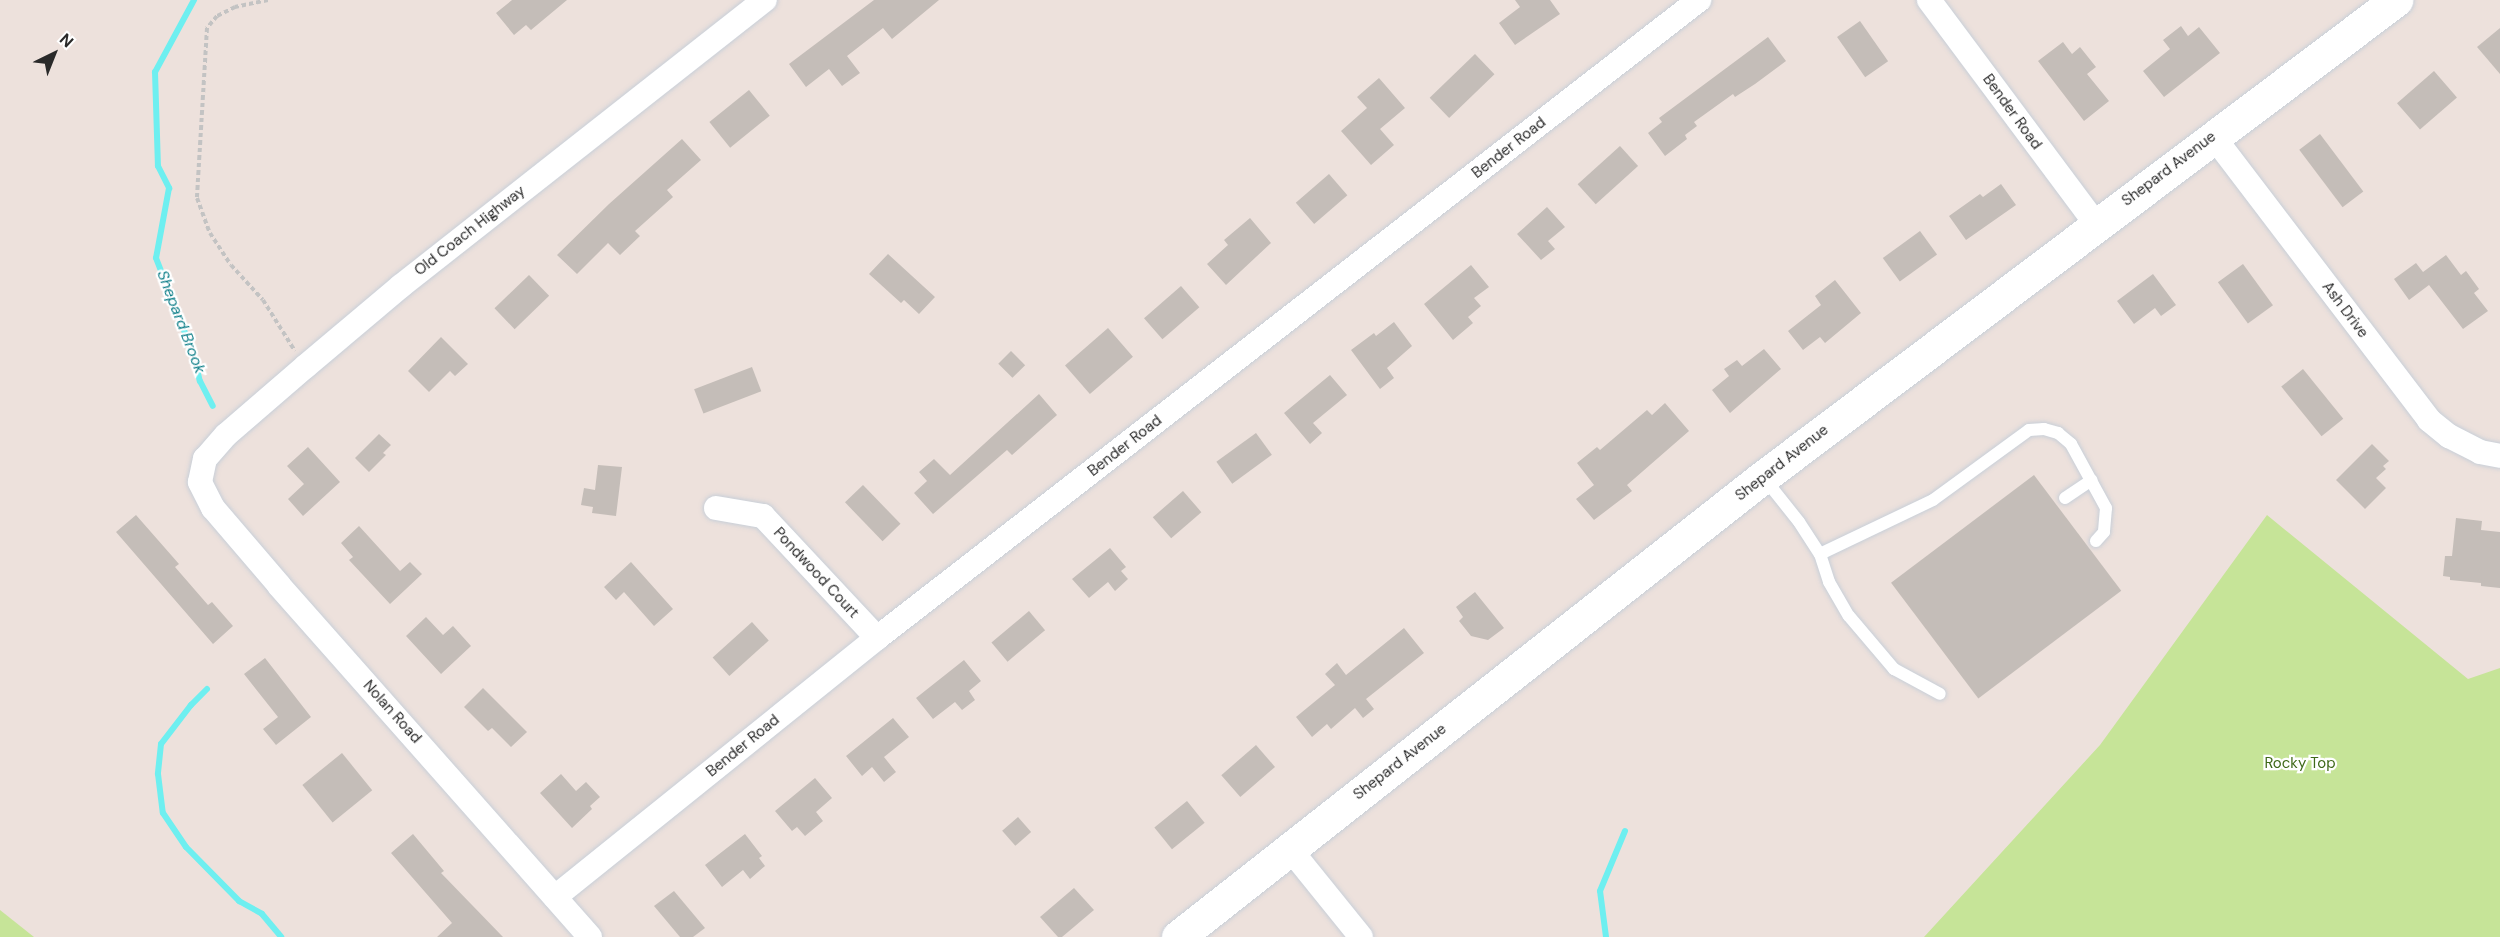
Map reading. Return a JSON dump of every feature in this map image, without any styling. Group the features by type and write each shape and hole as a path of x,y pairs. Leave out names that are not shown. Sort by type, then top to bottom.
{"main road":[{"name":"Shepard Avenue","path":"1178,937 1763,477 2393,1"}],"street":[{"name":"Old Coach Highway","path":"200,482 205,459 226,435 306,366 401,286 765,0"},
{"name":"Bender Road","path":"555,897 877,638 1699,0"},
{"name":"Bender Road","path":"1929,0 2096,224"},
{"name":"Ash Drive","path":"2213,136 2429,420 2449,435 2480,452 2500,456"},
{"name":"Nolan Road","path":"200,482 213,508 590,937"},
{"name":"Pondwood Court","path":"716,508 763,516 877,638"},
{"path":"1290,849 1361,937"}],"lane":[{"path":"1820,554 1933,500 2029,430 2044,429 2058,434 2071,444 2106,508 2107,521 2104,532 2096,541"},
{"path":"1763,477 1799,522 1820,554 1829,582 1849,616 1894,669 1940,694"},
{"path":"2065,498 2092,480"}],"path":[{"path":"268,0 235,7 217,16 207,28 197,198 215,241 231,265 263,300 306,366"}],"green space":[{"name":"Rocky Top","path":"2267,515 2468,679 2500,668 2500,937 1924,937 2100,745"},
{"path":"0,910 34,937 0,937"}],"building":[{"path":"512,0 567,0 531,30 526,25 514,35 496,13"},
{"path":"874,0 939,0 892,39 883,28 847,56 860,73 842,86 829,69 806,87 789,64"},
{"path":"1515,0 1550,0 1560,14 1515,45 1499,23 1520,7"},
{"path":"1860,21 1888,61 1865,77 1837,37"},
{"path":"2181,26 2188,36 2199,27 2220,53 2164,97 2143,71 2170,49 2163,40"},
{"path":"2500,28 2500,74 2477,47"},
{"path":"1768,37 1786,61 1755,84 1735,97 1733,94 1694,122 1697,126 1685,135 1687,139 1665,156 1648,133 1662,122 1659,118"},
{"path":"2063,42 2072,54 2080,47 2096,67 2087,74 2109,101 2084,121 2038,61"},
{"path":"1475,54 1494,74 1449,118 1430,98"},
{"path":"2434,71 2457,97 2420,130 2397,103"},
{"path":"1379,78 1405,108 1380,129 1394,145 1371,165 1341,131 1367,108 1357,97"},
{"path":"749,90 770,116 730,148 709,122"},
{"path":"2320,134 2363,192 2343,207 2299,150"},
{"path":"682,139 701,160 667,190 673,197 635,231 640,236 620,255 608,243 577,274 557,255 609,204"},
{"path":"1620,146 1638,166 1596,204 1578,184"},
{"path":"1329,174 1347,195 1314,224 1296,203"},
{"path":"2001,184 2016,205 1966,240 1949,216 1980,194 1983,197"},
{"path":"1547,207 1565,227 1548,241 1555,249 1541,260 1517,234"},
{"path":"1250,218 1271,243 1226,285 1207,264 1228,245 1224,240"},
{"path":"1920,231 1937,254 1900,281 1883,258"},
{"path":"888,254 935,297 919,314 904,300 901,303 869,274"},
{"path":"2446,255 2461,275 2466,271 2479,289 2474,293 2488,311 2463,329 2429,285 2409,300 2394,279 2416,263 2423,272"},
{"path":"2243,264 2273,305 2248,323 2218,282"},
{"path":"1471,265 1489,287 1474,298 1481,306 1468,317 1473,323 1453,340 1424,304"},
{"path":"2153,274 2176,305 2161,316 2155,308 2134,324 2117,301"},
{"path":"529,275 549,296 515,329 494,308"},
{"path":"1835,280 1861,313 1825,343 1820,337 1803,350 1788,331 1821,305 1815,296"},
{"path":"1181,286 1199,307 1162,339 1144,318"},
{"path":"1394,322 1412,346 1387,368 1394,378 1380,389 1351,350 1374,333 1376,336"},
{"path":"1108,328 1133,357 1090,394 1065,365"},
{"path":"441,337 468,364 455,376 450,371 429,392 408,371"},
{"path":"1764,349 1781,369 1730,413 1712,390 1729,376 1724,369 1737,360 1742,366"},
{"path":"1011,351 1025,365 1012,378 998,364"},
{"path":"752,367 761,391 703,413 694,389"},
{"path":"2303,369 2343,419 2322,436 2281,387"},
{"path":"1330,375 1347,395 1313,423 1322,433 1310,444 1284,413"},
{"path":"1039,394 1057,415 1012,455 1007,450 933,514 914,493 927,481 919,472 934,459 950,475"},
{"path":"1665,403 1689,431 1627,485 1632,491 1594,520 1576,499 1594,485 1577,463 1597,447 1600,450 1647,410 1652,415"},
{"path":"1256,433 1272,455 1232,484 1216,462"},
{"path":"379,434 391,445 383,453 386,455 369,472 355,458"},
{"path":"2372,444 2389,461 2383,466 2386,469 2376,478 2386,488 2365,509 2336,480"},
{"path":"308,447 340,482 303,516 288,499 304,484 287,466"},
{"path":"598,465 622,467 616,516 592,513 593,507 581,505 584,488 595,490"},
{"path":"2034,475 2121,591 1978,699 1891,583"},
{"path":"863,485 901,524 883,541 845,502"},
{"path":"1183,491 1201,512 1171,538 1153,517"},
{"path":"136,515 179,564 175,567 208,605 212,602 233,626 213,644 116,532"},
{"path":"2456,518 2482,521 2481,530 2500,532 2500,588 2481,586 2481,583 2450,580 2450,577 2443,576 2445,556 2452,556"},
{"path":"359,526 400,571 410,562 422,574 390,604 349,560 353,557 341,543"},
{"path":"1110,548 1126,567 1121,571 1128,579 1115,591 1108,582 1089,598 1072,579"},
{"path":"631,562 673,609 654,626 624,592 616,600 604,587"},
{"path":"1475,592 1504,628 1488,640 1471,636 1459,621 1463,617 1456,607"},
{"path":"1029,611 1045,630 1008,662 991,642"},
{"path":"426,617 443,635 453,626 471,646 441,674 406,636"},
{"path":"752,622 769,641 729,676 713,657"},
{"path":"1404,628 1424,653 1366,699 1374,709 1363,718 1355,708 1331,729 1327,724 1312,737 1296,717 1335,685 1325,674 1337,663 1346,675"},
{"path":"265,658 311,717 276,745 263,729 278,717 244,674"},
{"path":"964,660 981,681 969,691 975,700 962,710 955,702 933,719 916,698"},
{"path":"483,688 527,732 511,747 492,728 488,731 464,707"},
{"path":"893,718 909,737 884,757 896,772 884,782 872,767 862,776 846,756"},
{"path":"1256,745 1275,767 1240,797 1221,775"},
{"path":"342,753 372,790 333,822 302,785"},
{"path":"561,774 576,791 586,782 600,797 590,806 592,809 572,828 540,793"},
{"path":"815,778 832,798 816,812 823,821 805,836 797,827 792,831 775,811"},
{"path":"1187,801 1205,823 1172,849 1154,827"},
{"path":"1018,817 1031,832 1015,846 1002,831"},
{"path":"413,834 444,871 441,873 503,937 437,937 452,923 391,853"},
{"path":"745,834 762,856 759,858 765,866 750,879 743,870 722,887 705,865"},
{"path":"1074,888 1094,910 1062,937 1058,937 1040,917"},
{"path":"674,891 705,928 693,937 680,937 654,906"}],"waterway":[{"name":"Shepard Brook","path":"194,0 155,72 158,166 169,188 156,258 194,356 200,381 213,406"},
{"name":"Shepard Brook","path":"207,689 191,705 161,744 158,774 163,813 186,847 239,901 262,914 281,937"},
{"path":"1606,937 1600,891 1625,831"}]}
